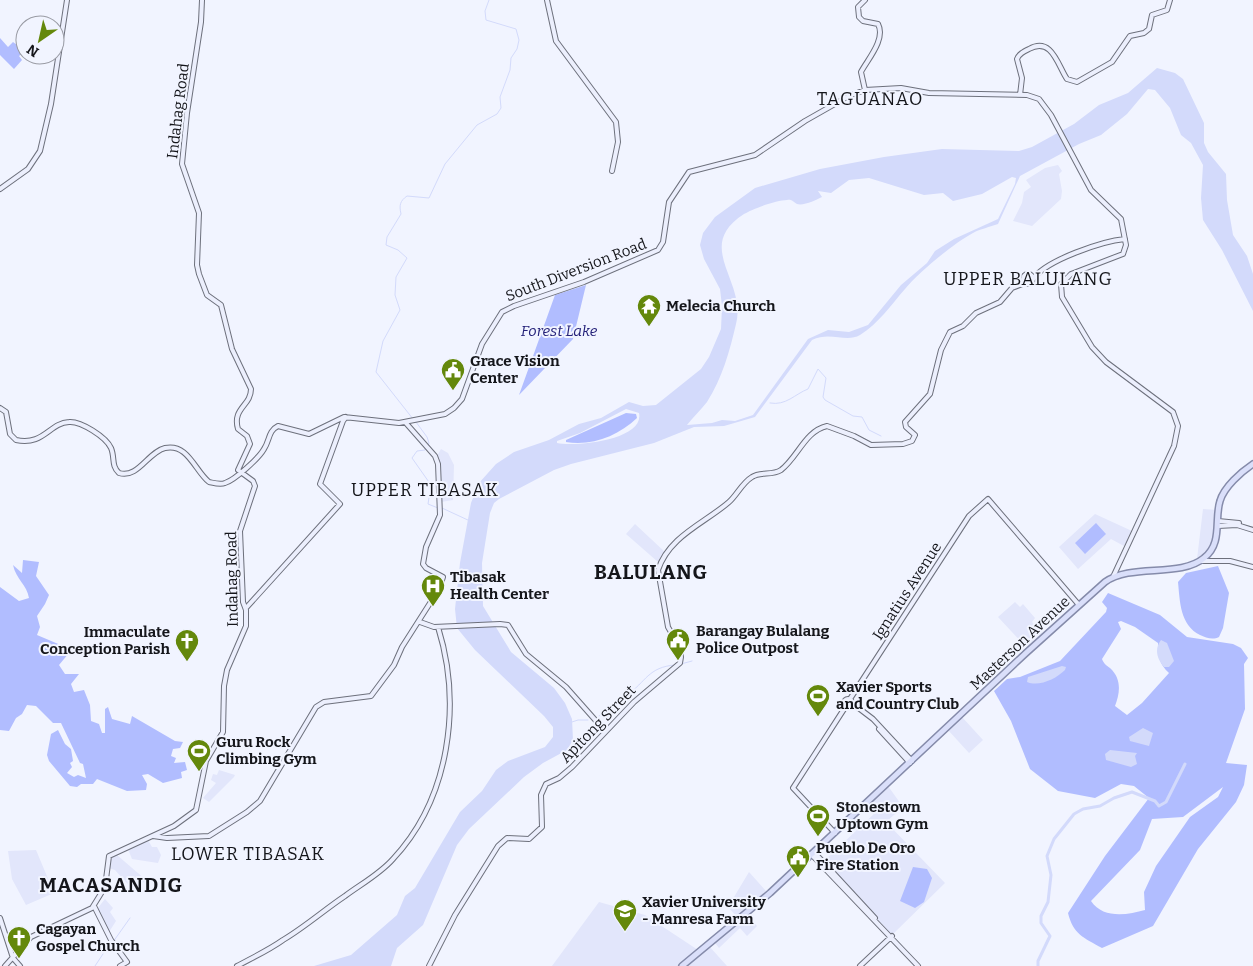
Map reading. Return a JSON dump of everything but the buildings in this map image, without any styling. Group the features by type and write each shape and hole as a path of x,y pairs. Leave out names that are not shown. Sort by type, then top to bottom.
{"main road":[{"path":"1200,561 1213,547 1218,524 1219,503 1223,492 1253,464"},
{"name":"Masterson Avenue","path":"682,966 748,913 1079,605 1114,577 1200,561"}],"street":[{"path":"0,189 28,169 40,151 51,104 67,0"},
{"name":"Indahag Road","path":"94,906 105,887 109,856 174,826 193,815 197,809 206,762 223,732 224,684 231,659 245,631 246,608 243,602 240,532 255,486 252,479 240,472 239,464 250,444 247,436 238,429 237,418 240,409 251,395 251,389 232,348 221,305 207,295 199,274 197,263 199,213 182,164 186,118 201,22 202,0"},
{"path":"546,0 556,41 616,122 618,142 612,171"},
{"path":"865,0 858,7 859,17 863,21 878,24 881,33 861,72 865,90"},
{"path":"1020,95 1022,78 1017,60 1024,51 1036,46 1049,49 1057,57 1068,79 1076,82 1112,62 1130,36 1146,32 1150,27 1152,15 1168,10 1170,0"},
{"name":"South Diversion Road","path":"341,420 347,416 394,424 441,415 458,405 482,344 494,322 505,310 584,282 659,249 663,242 668,202 689,172 755,155 805,121 843,99 865,90 901,88 939,94 1020,95 1039,98 1051,115 1091,190 1121,219 1125,239"},
{"path":"1033,276 1031,284 1022,282 1026,275 1033,276 1061,260 1092,247 1125,239 1125,250 1121,256 1068,275 1062,282 1060,290 1092,347 1106,362 1169,407 1178,424 1174,446 1114,577"},
{"name":"Apitong Street","path":"429,966 455,915 495,850 507,838 527,840 538,832 543,824 541,795 546,784 559,778 572,767 638,698 678,666 681,654 678,642 671,633 658,571 660,564 685,533 728,503 753,476 781,470 816,431 827,426 854,436 867,444 907,444 915,439 915,435 907,429 905,423 927,398 941,350 950,332 963,326 976,313 1000,302 1012,288 1022,282"},
{"path":"0,408 6,412 10,434 16,440 34,440 68,422 81,425 107,442 112,449 115,468 122,474 132,473 159,450 169,447 188,455 209,482 225,483 262,453 274,429 282,426 298,433 309,434 341,420"},
{"path":"246,608 340,504 320,484 341,420"},
{"path":"153,836 167,838 209,836 247,812 260,801 316,707 324,702 371,696 394,667 402,647 420,622 443,578 440,574 425,567 424,564 426,547 439,521 438,464 435,456 405,422"},
{"name":"Ignatius Avenue","path":"834,833 793,788 850,704 971,513 988,499 1079,605"},
{"path":"1218,524 1237,523 1253,529"},
{"path":"1200,561 1230,561 1253,567"},
{"path":"420,622 429,626 439,627 500,624 509,627 526,654 566,687 605,731"},
{"path":"237,966 283,941 379,872 398,854 414,831 436,786 448,734 448,674 439,627"},
{"path":"850,704 871,720 911,762"},
{"path":"812,853 918,966"},
{"path":"5,966 31,937 88,911 94,906 111,940 127,962 120,966"},
{"path":"0,918 13,958 20,966"},
{"path":"862,966 892,938"}],"shaded area":[{"path":"1157,68 1175,73 1183,79 1204,123 1204,143 1208,152 1226,174 1227,200 1233,235 1247,256 1253,274 1253,311 1222,250 1203,220 1201,198 1203,165 1191,143 1181,135 1170,108 1155,90 1148,89 1127,114 1101,135 1079,144 1020,176 998,224 973,233 937,258 911,282 867,331 849,338 825,337 812,340 755,417 724,426 694,427 654,443 571,464 554,470 499,499 494,503 490,513 482,563 483,606 511,652 554,688 565,703 572,719 573,740 567,750 543,763 524,777 469,829 457,845 423,925 397,948 391,966 314,966 351,955 397,915 405,896 415,888 460,812 482,791 496,770 508,761 545,747 553,737 553,727 544,716 475,650 457,628 455,609 460,563 471,503 479,483 496,464 514,452 549,440 579,424 601,418 629,402 643,406 656,405 701,369 709,357 721,329 722,306 720,289 704,259 700,245 703,233 715,217 755,188 820,169 942,149 1019,151 1032,147 1074,124 1099,105 1128,93","holes":["1012,177 1016,178 1015,184 998,219 954,239 935,251 927,263 901,285 868,325 849,332 828,330 808,339 753,415 735,421 722,420 712,423 687,425 705,405 712,393 725,364 731,344 736,324 737,308 735,293 722,252 723,239 729,226 744,214 783,200 790,200 797,204 810,202 822,197 818,191 831,193 849,180 869,178 924,195 943,193 953,201 982,194","626,409 639,413 638,422 631,430 607,440 578,444 557,443 557,441 580,433"]},
{"path":"1058,165 1062,171 1059,174 1062,191 1061,199 1032,226 1013,221 1022,203 1024,192 1031,187 1026,180 1045,168"},
{"path":"441,449 448,453 454,465 453,500 441,502 437,456"},
{"path":"1203,509 1217,510 1216,533 1210,548 1197,559"},
{"path":"1095,514 1132,531 1124,546 1111,539 1078,569 1059,547"},
{"path":"635,524 666,553 658,562 626,534"},
{"path":"1015,602 1020,607 1023,604 1035,618 1032,622 1042,633 1026,647 998,617"},
{"path":"1161,640 1167,643 1174,661 1169,667 1164,667 1158,657 1157,650"},
{"path":"1062,666 1066,667 1065,670 1052,679 1037,684 1027,682 1028,677"},
{"path":"962,717 983,740 969,753 948,730"},
{"path":"1143,728 1153,733 1149,746 1130,741 1129,737"},
{"path":"1110,750 1137,753 1135,756 1137,764 1131,767 1106,760 1105,754"},
{"path":"219,770 235,775 209,802 203,798 216,783 211,780 213,774 217,775"},
{"path":"888,786 903,807 886,822 945,883 892,935 824,861 876,812 868,804"},
{"path":"148,840 152,847 157,847 161,855 158,863 132,859 128,849"},
{"path":"36,850 54,893 26,905 12,879 8,851"},
{"path":"117,855 146,880 134,891 115,870 108,868 111,857"},
{"path":"749,872 766,891 737,917 728,907"},
{"path":"105,899 113,908 110,912 116,921 109,932 97,909"},
{"name":"Xavier University - Manresa Farm","path":"599,902 645,915 698,950 677,966 552,966"},
{"path":"748,916 757,926 747,936 740,928 719,948 715,943"},
{"path":"709,946 727,966 685,966"}],"green space":[{"path":"0,38 8,47 13,42 15,44 15,65 18,65 14,69 0,55"},
{"name":"Forest Lake","path":"586,285 573,339 519,395 555,295"},
{"path":"626,413 636,414 637,418 613,435 595,441 566,442 566,440"},
{"path":"1096,523 1106,534 1085,554 1075,543"},
{"path":"23,560 39,562 36,576 49,595 37,616 40,627 37,635 63,646 69,653 59,665 65,674 79,674 71,684 74,692 84,690 90,705 91,721 99,724 102,733 105,733 105,709 108,707 112,719 130,724 132,716 175,741 183,742 180,748 173,749 171,756 176,758 174,763 185,762 187,770 181,772 182,778 163,783 148,774 142,775 147,784 146,790 127,791 97,779 93,784 81,784 77,787 70,786 49,761 47,755 51,734 58,730 65,744 71,749 73,761 70,763 72,767 67,773 74,777 78,775 86,778 83,764 80,763 61,723 53,723 36,706 27,705 22,714 16,718 9,731 0,730 0,587 19,601 29,598 13,565 22,573"},
{"path":"1218,566 1229,593 1223,628 1219,637 1210,638 1193,631 1188,625 1182,612 1178,582 1186,573"},
{"path":"1108,593 1160,615 1187,637 1233,644 1241,648 1248,658 1244,664 1245,709 1226,763 1247,765 1244,785 1236,802 1198,849 1153,926 1102,948 1076,931 1068,913 1105,856 1149,798 1134,786 1121,784 1095,798 1058,791 1030,769 1011,721 994,691 1007,679 1020,677 1060,661 1106,612 1107,608 1102,602","holes":["1121,621 1135,627 1158,643 1160,659 1169,673 1142,703 1127,715 1115,706 1119,691 1117,677 1102,659 1121,629 1118,622","1223,787 1218,797 1190,817 1156,866 1144,892 1145,910 1116,914 1102,911 1096,907 1091,901 1140,850 1152,819 1183,817"]},
{"path":"913,867 927,869 932,878 924,902 915,908 900,901"}],"waterway":[{"path":"413,419 376,372 383,341 400,310 395,295 396,277 407,258 398,250 386,245 387,237 401,214 401,202 407,196 429,198 445,164 477,125 497,114 501,108 500,97 510,70 511,58 517,49 519,40 516,29 486,20 485,11 489,0"},
{"path":"770,403 781,403 808,389 818,369 826,378 823,397 825,400 853,416 862,417 869,430 881,436"},
{"path":"416,422 429,443 425,450 417,451 412,458 431,485 428,504 438,508"},
{"path":"442,508 470,521"},
{"path":"681,664 692,661"},
{"path":"599,716 620,698 626,696 653,672 666,666 675,665"},
{"path":"572,722 588,720"},
{"path":"1038,966 1038,961 1050,936 1041,923 1041,916 1048,902 1051,875 1047,856 1054,839 1074,814 1083,809 1100,806 1114,798 1132,792 1155,801 1159,806 1166,802 1185,764"},
{"path":"113,942 130,918"},
{"path":"95,966 103,954"}],"place":[{"name":"Melecia Church","path":"649,327"},
{"name":"Grace Vision Center","path":"453,391"},
{"name":"Tibasak Health Center","path":"433,607"},
{"name":"Barangay Bulalang Police Outpost","path":"678,661"},
{"name":"Immaculate Conception Parish","path":"187,662"},
{"name":"Xavier Sports and Country Club","path":"818,717"},
{"name":"Guru Rock Climbing Gym","path":"199,772"},
{"name":"Stonestown Uptown Gym","path":"818,837"},
{"name":"Pueblo De Oro Fire Station","path":"798,878"},
{"name":"Xavier University - Manresa Farm","path":"625,932"},
{"name":"Cagayan Gospel Church","path":"19,959"}],"district":[{"name":"TAGUANAO","path":"870,99"},
{"name":"UPPER BALULANG","path":"1028,279"},
{"name":"UPPER TIBASAK","path":"425,490"},
{"name":"BALULANG","path":"651,572"},
{"name":"LOWER TIBASAK","path":"248,854"},
{"name":"MACASANDIG","path":"111,885"}]}
